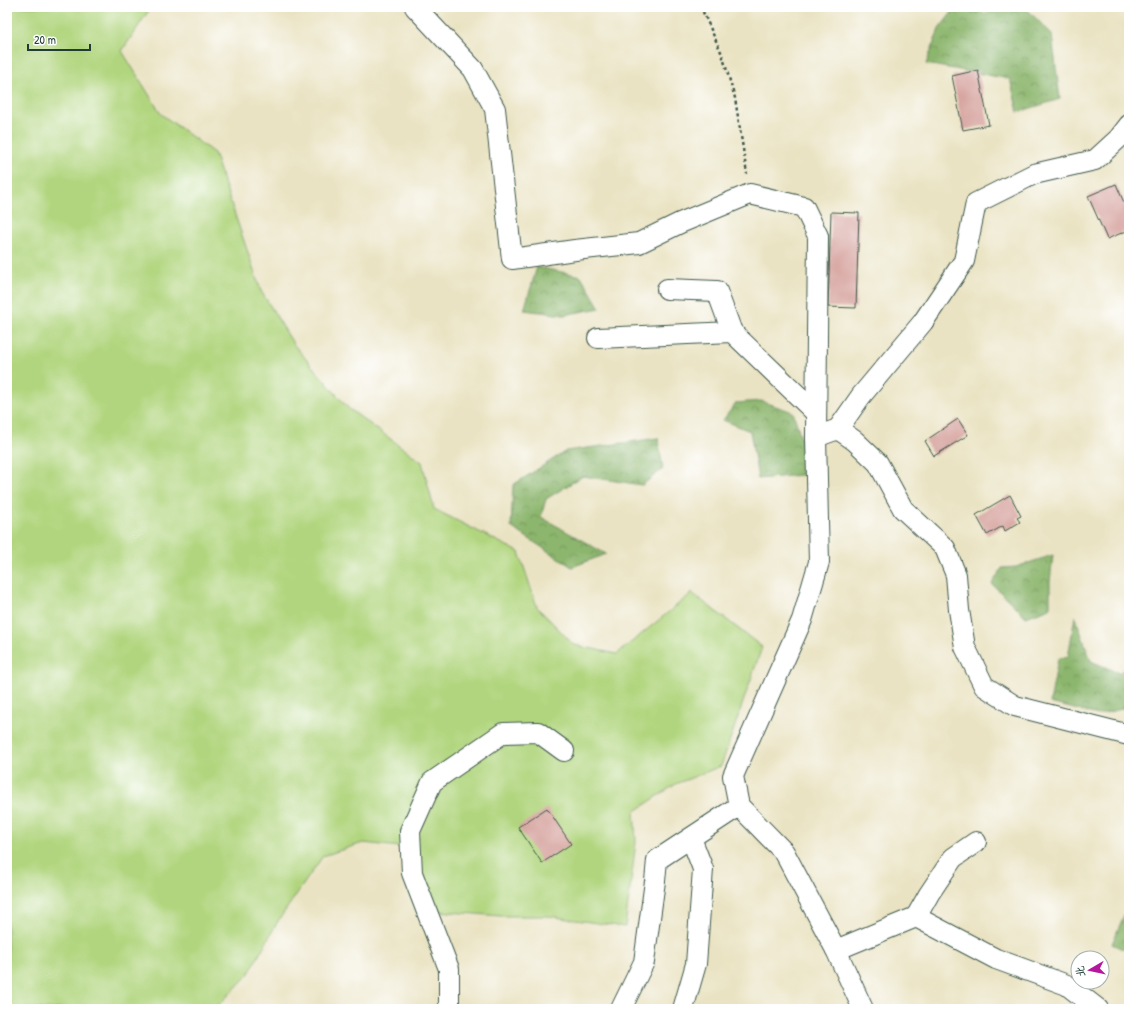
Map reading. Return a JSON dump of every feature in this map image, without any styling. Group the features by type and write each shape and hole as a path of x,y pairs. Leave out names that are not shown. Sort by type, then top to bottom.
{"street":[{"path":"415,7 473,69 495,109 512,259 639,243 680,223 750,194 804,207 818,236 816,437 819,562 802,620 733,776 739,806 784,852 836,950 863,1009"},
{"path":"816,437 838,429 861,396 923,322 964,261 976,203 1034,174 1095,160 1119,138 1129,125"},
{"path":"667,289 717,291 732,332 816,413"},
{"path":"598,338 732,332"},
{"path":"838,429 855,441 878,463 903,509 944,548 956,575 959,610 965,647 984,686 1015,706 1129,735"},
{"path":"449,1009 449,969 412,874 410,831 428,789 432,782 503,733 538,732 564,752"},
{"path":"621,1009 644,962 656,881 657,860 739,806"},
{"path":"683,1009 696,964 703,869 691,838"},
{"path":"836,950 916,917 929,894 953,858 976,842"},
{"path":"916,917 996,959 1067,985 1098,1009"}],"path":[{"path":"699,7 703,12 722,54 735,98 750,194"}],"green space":[{"path":"7,7 151,7 122,51 161,114 214,153 261,291 294,345 348,408 422,462 434,509 519,552 537,607 574,645 617,654 692,593 762,647 721,766 676,784 634,812 636,842 625,927 548,916 501,916 437,911 401,847 363,843 323,856 278,921 248,975 215,1009 7,1009"},
{"path":"956,7 969,7 985,13 1025,7 1052,35 1060,99 1018,112 1010,79 926,64 939,29"},
{"path":"537,267 581,276 600,308 564,315 524,310"},
{"path":"761,401 793,412 803,444 801,475 758,479 750,431 723,420 736,403"},
{"path":"658,438 663,469 642,485 583,476 546,499 541,517 606,554 572,567 511,527 513,485 566,451"},
{"path":"1053,555 1050,582 1050,608 1026,617 992,584 1002,568 1016,567"},
{"path":"1075,616 1091,661 1119,673 1129,665 1129,707 1098,715 1050,703 1058,659 1068,657"},
{"path":"1129,903 1129,952 1112,944"}],"building":[{"path":"978,70 989,125 963,130 952,76"},
{"path":"1116,184 1129,214 1129,230 1107,239 1088,196"},
{"path":"831,212 859,213 856,308 828,307"},
{"path":"958,419 968,435 934,456 925,441"},
{"path":"1010,495 1021,516 1017,518 1020,522 1005,531 1003,526 987,535 976,515"},
{"path":"547,808 571,844 542,863 518,827"}]}
